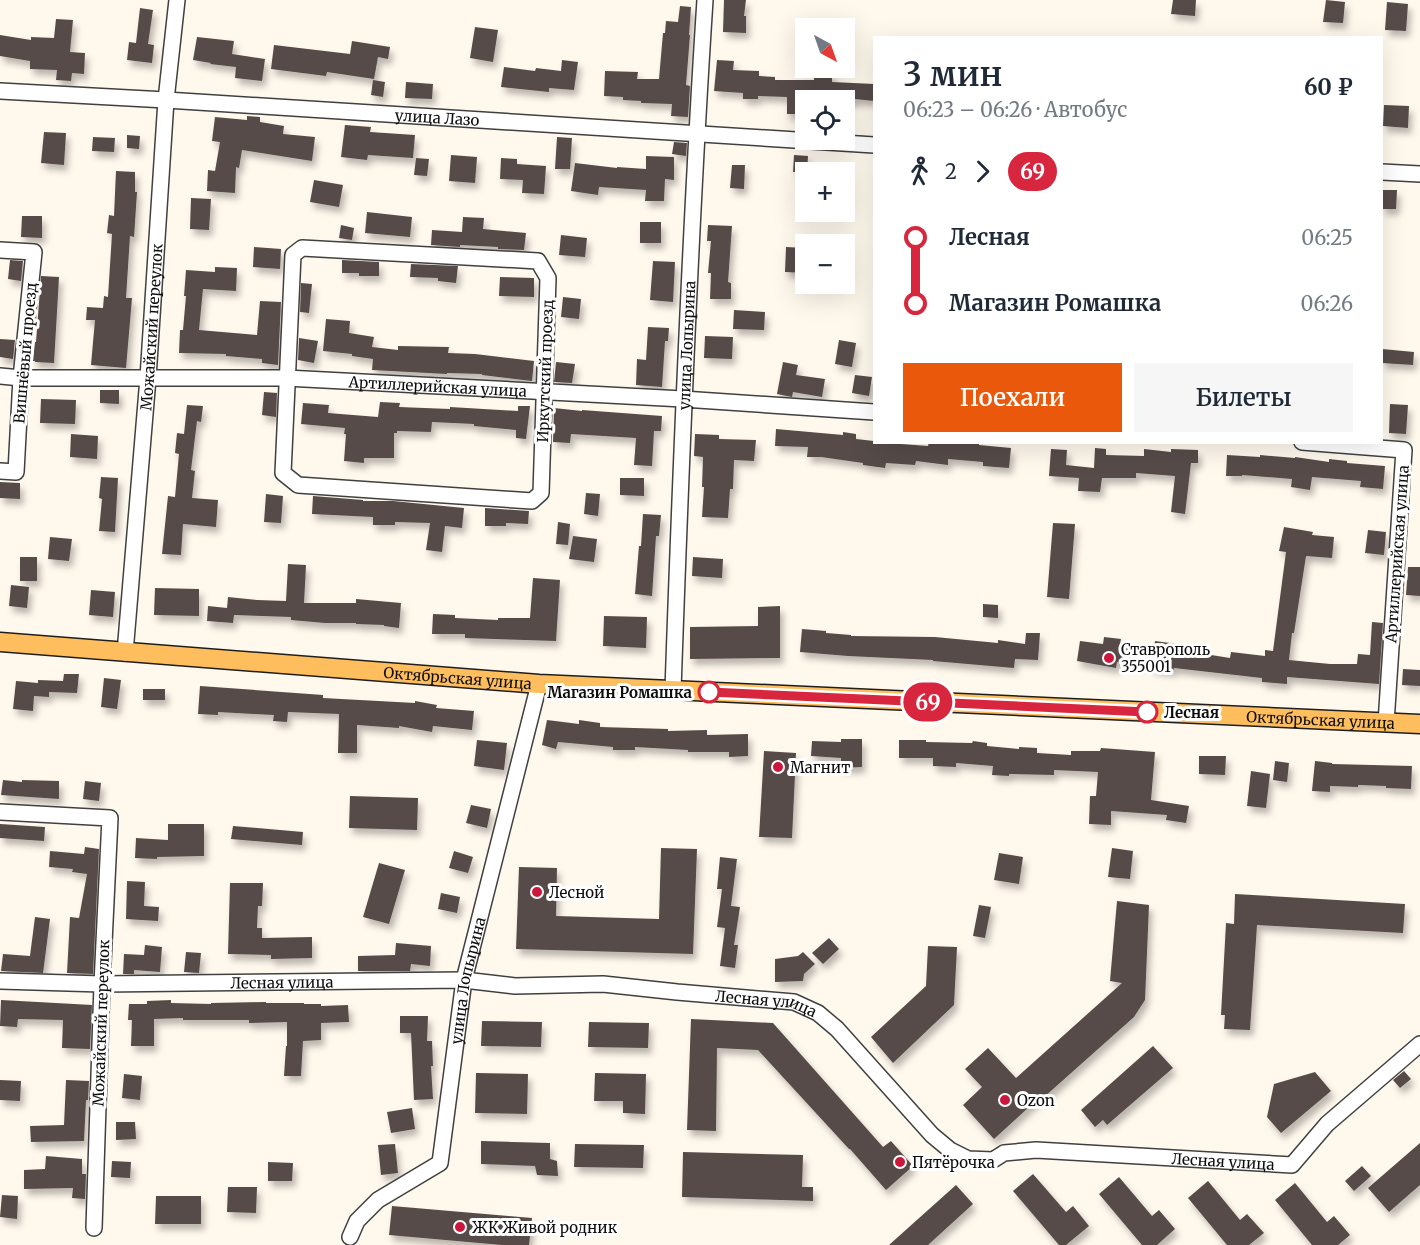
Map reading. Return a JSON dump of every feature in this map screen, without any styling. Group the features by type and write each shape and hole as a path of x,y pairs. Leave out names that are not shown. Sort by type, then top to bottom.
{"main road":[{"name":"Октябрьская улица","path":"0,642 539,684 1420,724"}],"street":[{"name":"Можайский переулок","path":"125,653 148,378 166,100 177,0"},
{"name":"улица Лопырина","path":"673,690 683,399 705,0"},
{"name":"улица Лазо","path":"0,91 873,145"},
{"path":"1383,172 1420,174"},
{"name":"Иркутский проезд","path":"302,248 538,261 548,278 541,493 532,501 298,485 283,473 286,378 292,255 302,248"},
{"name":"Вишнёвый проезд","path":"0,250 34,252 21,378 16,472 0,471"},
{"name":"Артиллерийская улица","path":"0,376 21,378 286,378 683,399 873,412"},
{"name":"Артиллерийская улица","path":"1328,444 1404,450 1386,723"},
{"name":"улица Лопырина","path":"350,1237 357,1221 378,1200 440,1163 464,980 539,684"},
{"name":"Можайский переулок","path":"0,812 110,818 94,1228"},
{"name":"Лесная улица","path":"0,981 102,984 464,980 515,986 603,984 794,1002 818,1013 837,1029 932,1135 950,1150 968,1159 993,1160 1004,1153 1036,1150 1292,1165 1327,1124 1420,1044"}],"building":[{"path":"724,0 746,0 744,16 746,16 746,33 723,32"},
{"path":"1173,0 1196,0 1195,16 1171,14"},
{"path":"1326,0 1345,2 1343,23 1323,22"},
{"path":"1387,2 1408,4 1406,31 1385,30"},
{"path":"680,6 691,7 686,85 690,86 688,117 671,116 672,104 641,103 641,101 623,100 623,97 604,96 605,71 638,72 637,79 659,79 666,21 678,22"},
{"path":"140,8 153,10 148,44 154,45 152,63 127,60 129,42 136,43"},
{"path":"56,19 73,20 70,52 85,53 84,74 72,73 71,81 56,80 57,70 30,69 30,61 0,56 0,35 31,40 31,37 54,38"},
{"path":"475,27 498,30 493,62 470,58"},
{"path":"197,37 234,41 232,54 265,59 262,81 235,78 236,67 193,60"},
{"path":"352,41 390,47 388,59 378,57 374,79 327,72 326,76 271,69 274,45 350,54"},
{"path":"562,60 578,62 574,90 549,88 549,92 501,87 504,67 535,71 536,68 561,71"},
{"path":"717,60 734,61 733,70 759,71 759,76 775,77 775,80 832,78 832,82 873,84 873,101 855,99 855,90 795,90 795,114 787,114 787,97 758,96 758,99 743,99 743,93 714,91"},
{"path":"373,80 385,82 383,97 371,95"},
{"path":"406,82 433,84 432,99 405,98"},
{"path":"1384,105 1409,106 1408,128 1383,126"},
{"path":"247,116 260,117 260,122 284,126 283,134 315,137 312,161 242,150 239,168 236,167 235,193 207,191 208,170 215,171 220,142 212,141 215,117 247,120"},
{"path":"345,125 371,127 370,132 415,135 413,158 368,155 367,160 341,157"},
{"path":"44,132 66,133 64,165 41,163"},
{"path":"127,135 140,136 139,149 127,148"},
{"path":"93,137 115,138 114,152 92,151"},
{"path":"557,137 572,138 570,169 555,169"},
{"path":"674,142 687,143 686,156 672,154"},
{"path":"451,155 477,157 475,183 449,181"},
{"path":"794,155 808,156 808,162 795,162 795,172 793,172"},
{"path":"646,156 674,157 674,180 665,179 664,201 645,201 646,190 599,187 598,195 571,191 575,163 646,169"},
{"path":"416,158 429,159 427,176 414,175"},
{"path":"501,158 517,159 517,164 546,166 544,194 522,193 523,180 500,179"},
{"path":"732,165 745,165 744,189 730,188"},
{"path":"116,171 135,172 135,192 137,192 134,237 130,236 126,298 132,298 126,368 91,365 95,320 86,320 87,307 103,308 104,296 108,297 112,234 107,233 109,215 114,216"},
{"path":"314,180 343,185 339,207 310,202"},
{"path":"1383,190 1397,190 1396,209 1383,209"},
{"path":"191,198 211,199 209,230 190,229"},
{"path":"367,212 412,217 410,237 365,233"},
{"path":"22,216 42,216 42,238 21,237"},
{"path":"463,217 484,218 483,229 526,233 524,250 431,245 432,230 462,232"},
{"path":"640,222 661,222 661,243 640,243"},
{"path":"341,225 354,228 352,240 339,238"},
{"path":"708,225 732,226 728,282 731,283 731,299 710,299 711,273 708,273 711,241 707,241"},
{"path":"561,235 587,238 585,257 559,255"},
{"path":"254,247 281,249 280,269 253,267"},
{"path":"786,247 795,247 795,272 785,272"},
{"path":"10,260 23,261 21,281 8,279"},
{"path":"342,260 379,262 379,276 342,273"},
{"path":"653,261 675,262 673,302 650,300"},
{"path":"411,264 458,266 456,283 438,281 438,278 410,277"},
{"path":"215,267 237,268 236,291 203,289 199,330 257,335 260,301 281,302 278,365 262,363 262,359 226,356 226,354 179,353 180,330 183,330 186,296 184,296 186,270 215,272"},
{"path":"41,276 59,277 54,363 33,361"},
{"path":"500,277 534,278 534,297 499,296"},
{"path":"301,283 312,284 309,313 300,312"},
{"path":"563,297 581,299 579,319 561,317"},
{"path":"734,310 765,312 764,330 733,329"},
{"path":"326,319 350,321 349,333 374,337 372,347 398,350 398,346 449,347 448,353 534,361 532,381 482,374 372,370 373,359 323,351"},
{"path":"648,327 669,328 668,341 665,341 662,387 636,385 637,359 646,360"},
{"path":"705,336 733,337 732,359 704,358"},
{"path":"299,338 318,341 314,363 298,360"},
{"path":"0,339 15,340 13,359 0,357"},
{"path":"839,340 856,343 852,367 835,364"},
{"path":"1383,349 1414,352 1413,365 1383,363"},
{"path":"556,362 575,364 572,383 554,382"},
{"path":"783,362 798,365 796,375 825,379 822,397 793,392 792,397 777,394"},
{"path":"855,375 872,377 869,396 852,393"},
{"path":"100,390 119,390 119,404 100,403"},
{"path":"264,392 277,393 276,417 262,415"},
{"path":"41,399 76,400 75,424 40,423"},
{"path":"380,402 400,403 399,407 518,411 518,406 530,406 526,439 516,438 516,430 474,426 474,424 432,422 431,432 397,431 394,433 394,458 364,458 364,463 344,461 345,428 301,424 303,403 329,405 328,413 378,417"},
{"path":"1390,404 1408,405 1406,434 1389,433"},
{"path":"187,405 203,406 201,422 197,421 191,470 195,471 192,498 218,500 216,527 183,524 181,555 162,554 168,496 175,497 179,454 175,453 177,433 184,434"},
{"path":"554,408 662,416 661,431 654,431 652,466 634,465 636,438 571,434 570,443 553,442"},
{"path":"776,429 843,435 843,432 856,434 856,439 873,441 873,444 928,446 928,444 979,444 1011,448 1009,468 983,466 983,462 948,459 948,465 916,461 915,465 886,463 885,468 821,457 807,457 808,447 775,446"},
{"path":"71,434 98,436 97,459 70,457"},
{"path":"695,434 719,435 719,439 756,440 754,461 734,460 733,489 730,489 728,518 702,517 703,457 694,456"},
{"path":"1095,448 1106,449 1106,455 1144,456 1144,449 1171,452 1171,449 1198,450 1198,463 1191,463 1185,514 1171,512 1175,476 1136,473 1136,478 1102,478 1100,492 1078,491 1079,478 1049,476 1051,449 1067,450 1066,465 1094,468"},
{"path":"1227,455 1295,457 1329,462 1329,459 1385,466 1383,489 1360,487 1361,481 1312,477 1310,490 1291,487 1292,479 1226,476"},
{"path":"101,477 118,478 115,532 99,531 102,499 99,498"},
{"path":"620,478 644,478 644,496 620,495"},
{"path":"0,482 20,483 20,499 0,498"},
{"path":"586,493 600,494 598,516 584,514"},
{"path":"266,494 283,496 281,523 264,522"},
{"path":"313,496 464,508 462,528 445,526 442,552 426,550 430,523 395,522 395,525 373,525 373,517 312,514"},
{"path":"485,508 529,511 528,524 506,523 506,526 485,526"},
{"path":"643,514 661,515 659,536 656,536 652,596 635,594"},
{"path":"558,522 570,524 568,545 556,544"},
{"path":"1053,523 1075,524 1069,599 1047,597"},
{"path":"1284,527 1313,532 1312,535 1334,537 1332,558 1306,556 1289,660 1357,664 1358,654 1370,655 1372,622 1383,623 1379,684 1287,677 1287,684 1262,682 1262,678 1174,668 1173,671 1151,668 1152,664 1117,662 1116,668 1077,661 1080,641 1103,644 1104,637 1121,639 1120,644 1154,647 1155,641 1177,644 1175,653 1204,657 1205,654 1230,658 1231,652 1265,656 1265,650 1273,651 1286,552 1279,551"},
{"path":"1368,530 1386,532 1384,555 1365,553"},
{"path":"573,536 597,539 594,562 569,559"},
{"path":"50,537 72,539 69,561 48,559"},
{"path":"20,557 37,557 37,581 20,581"},
{"path":"693,557 723,559 722,578 692,576"},
{"path":"288,564 306,565 304,603 356,603 356,599 401,603 399,628 384,625 291,620 291,617 234,615 233,623 207,621 208,606 227,608 228,597 286,601"},
{"path":"1408,567 1420,567 1420,596 1406,595"},
{"path":"533,578 560,580 556,641 465,638 465,634 432,634 433,614 455,615 455,618 498,620 498,618 530,618"},
{"path":"11,585 29,587 27,608 9,606"},
{"path":"155,588 199,589 199,616 154,615"},
{"path":"91,590 115,592 113,617 89,615"},
{"path":"983,604 998,605 998,618 983,617"},
{"path":"780,606 780,658 690,659 690,627 758,626 758,607"},
{"path":"604,616 647,617 646,648 603,646"},
{"path":"802,629 851,636 935,637 998,643 998,640 1025,644 1026,633 1040,633 1038,660 1015,659 1014,668 933,660 800,652"},
{"path":"1403,669 1420,670 1420,686 1402,685"},
{"path":"64,674 79,674 77,693 49,692 49,697 34,696 33,711 13,709 16,681 38,683 38,680 63,681"},
{"path":"104,678 121,680 117,709 101,707"},
{"path":"200,686 323,695 323,698 415,703 415,701 437,705 436,708 474,711 472,730 433,726 432,732 399,726 399,728 357,725 357,753 338,753 339,714 288,712 287,722 273,721 274,715 218,712 218,715 198,714"},
{"path":"143,689 165,689 165,700 143,700"},
{"path":"547,720 579,724 579,720 600,723 600,727 668,729 668,731 707,730 707,735 748,734 748,756 729,757 729,752 688,752 688,750 635,747 635,750 613,750 613,747 558,742 556,749 542,745"},
{"path":"841,739 862,739 862,767 841,768 841,758 811,756 812,741 841,742"},
{"path":"477,740 507,743 504,770 474,766"},
{"path":"899,740 972,743 973,741 987,743 987,746 1037,748 1037,753 1071,755 1071,751 1100,751 1101,748 1155,752 1151,800 1189,806 1186,823 1166,820 1167,815 1111,811 1111,825 1089,824 1090,796 1096,796 1098,772 1054,770 1054,775 1009,774 1009,776 992,775 993,766 956,763 956,767 933,766 933,758 899,758"},
{"path":"764,751 796,753 792,838 759,837"},
{"path":"1199,756 1226,756 1225,775 1199,774"},
{"path":"1275,761 1289,763 1287,782 1273,780"},
{"path":"1315,761 1332,764 1412,766 1411,789 1358,785 1358,787 1330,786 1330,792 1312,791"},
{"path":"1251,771 1270,774 1266,808 1247,806"},
{"path":"3,780 59,781 59,799 1,795"},
{"path":"85,781 101,783 99,801 83,799"},
{"path":"350,796 418,798 417,830 349,828"},
{"path":"471,805 491,809 487,828 466,823"},
{"path":"0,824 45,827 44,841 0,838"},
{"path":"168,824 204,824 204,856 135,858 136,838 168,840"},
{"path":"233,826 303,832 302,845 231,839"},
{"path":"85,847 99,849 93,974 67,973 70,917 79,918 87,874 72,872 73,869 49,867 50,851 84,854"},
{"name":"Лесной","path":"661,848 697,849 693,954 516,949 519,867 557,868 556,916 659,919"},
{"path":"1112,848 1133,851 1130,879 1108,877"},
{"path":"454,851 473,857 468,873 449,868"},
{"path":"999,853 1023,857 1019,884 994,880"},
{"path":"720,857 737,859 731,906 740,907 734,945 738,945 735,968 720,966 725,928 717,927 722,889 717,889"},
{"path":"379,863 405,870 389,924 363,917"},
{"path":"127,881 145,882 144,906 159,907 158,921 126,919"},
{"path":"230,883 263,883 262,906 258,906 257,928 262,928 262,938 312,937 312,958 271,959 271,955 228,954"},
{"path":"441,893 460,897 457,913 438,909"},
{"path":"1235,894 1405,904 1403,933 1257,925 1250,1030 1224,1029 1225,1015 1221,1015 1226,923 1234,924"},
{"path":"1117,901 1149,905 1145,1000 1134,1017 994,1139 963,1105 982,1087 965,1069 988,1048 1016,1078 1122,983 1110,981"},
{"path":"979,905 991,907 985,938 973,936"},
{"path":"35,917 50,919 43,973 1,971 3,954 30,956"},
{"path":"829,938 839,949 823,964 812,953"},
{"path":"396,943 431,946 430,966 411,964 410,971 358,971 358,956 395,955"},
{"path":"145,945 162,947 160,972 134,970 134,974 123,974 124,954 144,955"},
{"path":"928,946 957,947 954,1005 893,1063 871,1037 926,986"},
{"path":"186,952 201,953 199,973 184,972"},
{"path":"803,952 815,964 804,974 803,981 775,982 775,959 798,956"},
{"path":"1,1000 92,1005 90,1049 62,1048 63,1020 18,1019 17,1027 0,1026"},
{"path":"171,1000 171,1003 266,1002 321,1004 321,1006 348,1005 349,1022 321,1023 321,1040 303,1041 301,1076 284,1076 287,1022 249,1023 249,1020 154,1019 154,1046 131,1046 132,1020 128,1020 129,1004"},
{"path":"400,1016 428,1016 427,1041 432,1041 433,1099 414,1100 411,1033 400,1033"},
{"path":"691,1019 773,1023 883,1147 891,1141 913,1166 886,1190 758,1050 717,1048 716,1131 687,1130"},
{"path":"482,1021 542,1022 541,1047 481,1046"},
{"path":"589,1022 649,1023 648,1048 588,1047"},
{"path":"1153,1046 1173,1068 1107,1125 1103,1120 1095,1127 1081,1110"},
{"path":"1404,1071 1411,1079 1400,1088 1393,1080"},
{"path":"1315,1072 1331,1091 1281,1133 1267,1117 1274,1084"},
{"path":"476,1073 528,1074 527,1114 475,1113"},
{"path":"595,1073 646,1074 645,1114 623,1113 623,1101 594,1101"},
{"path":"124,1074 142,1076 140,1100 122,1098"},
{"path":"0,1080 21,1081 20,1101 0,1100"},
{"path":"66,1080 89,1081 84,1141 31,1142 30,1126 64,1125"},
{"path":"412,1108 415,1129 391,1133 387,1112"},
{"path":"116,1122 135,1122 136,1139 116,1140"},
{"path":"481,1141 550,1143 550,1159 557,1161 558,1176 537,1175 535,1166 481,1164"},
{"path":"1420,1143 1420,1185 1389,1212 1368,1188"},
{"path":"395,1144 398,1173 381,1175 378,1145"},
{"path":"575,1144 644,1145 643,1168 574,1167"},
{"path":"683,1152 803,1155 802,1187 813,1187 813,1201 682,1197"},
{"path":"46,1156 82,1159 82,1174 86,1174 85,1199 72,1198 73,1188 24,1189 24,1170 45,1169"},
{"path":"112,1161 131,1162 130,1178 111,1177"},
{"path":"268,1162 293,1163 292,1181 268,1181"},
{"path":"1362,1166 1371,1176 1354,1191 1345,1181"},
{"path":"1033,1174 1066,1212 1073,1206 1089,1226 1066,1245 1059,1245 1013,1191"},
{"path":"1119,1177 1152,1216 1159,1210 1175,1229 1157,1245 1142,1245 1099,1194"},
{"path":"1208,1181 1240,1220 1247,1214 1264,1233 1249,1245 1227,1245 1188,1198"},
{"path":"1295,1183 1327,1222 1334,1216 1350,1235 1338,1245 1312,1245 1275,1200"},
{"path":"956,1185 973,1204 928,1245 889,1245"},
{"path":"228,1187 257,1187 256,1213 227,1212"},
{"path":"2,1195 18,1196 17,1219 0,1217"},
{"path":"156,1196 201,1196 201,1224 155,1224"},
{"name":"ЖК Живой родник","path":"392,1206 532,1218 529,1245 502,1245 389,1235"}],"bus line":[{"name":"69","path":"709,692 1147,712"}],"place":[{"name":"Ставрополь 355001","path":"1109,658"},
{"name":"Магазин Ромашка","path":"709,692"},
{"name":"Лесная","path":"1147,712"},
{"name":"Магнит","path":"778,767"},
{"name":"Лесной","path":"537,892"},
{"name":"Ozon","path":"1005,1100"},
{"name":"Пятёрочка","path":"900,1162"},
{"name":"ЖК Живой родник","path":"460,1227"}]}
